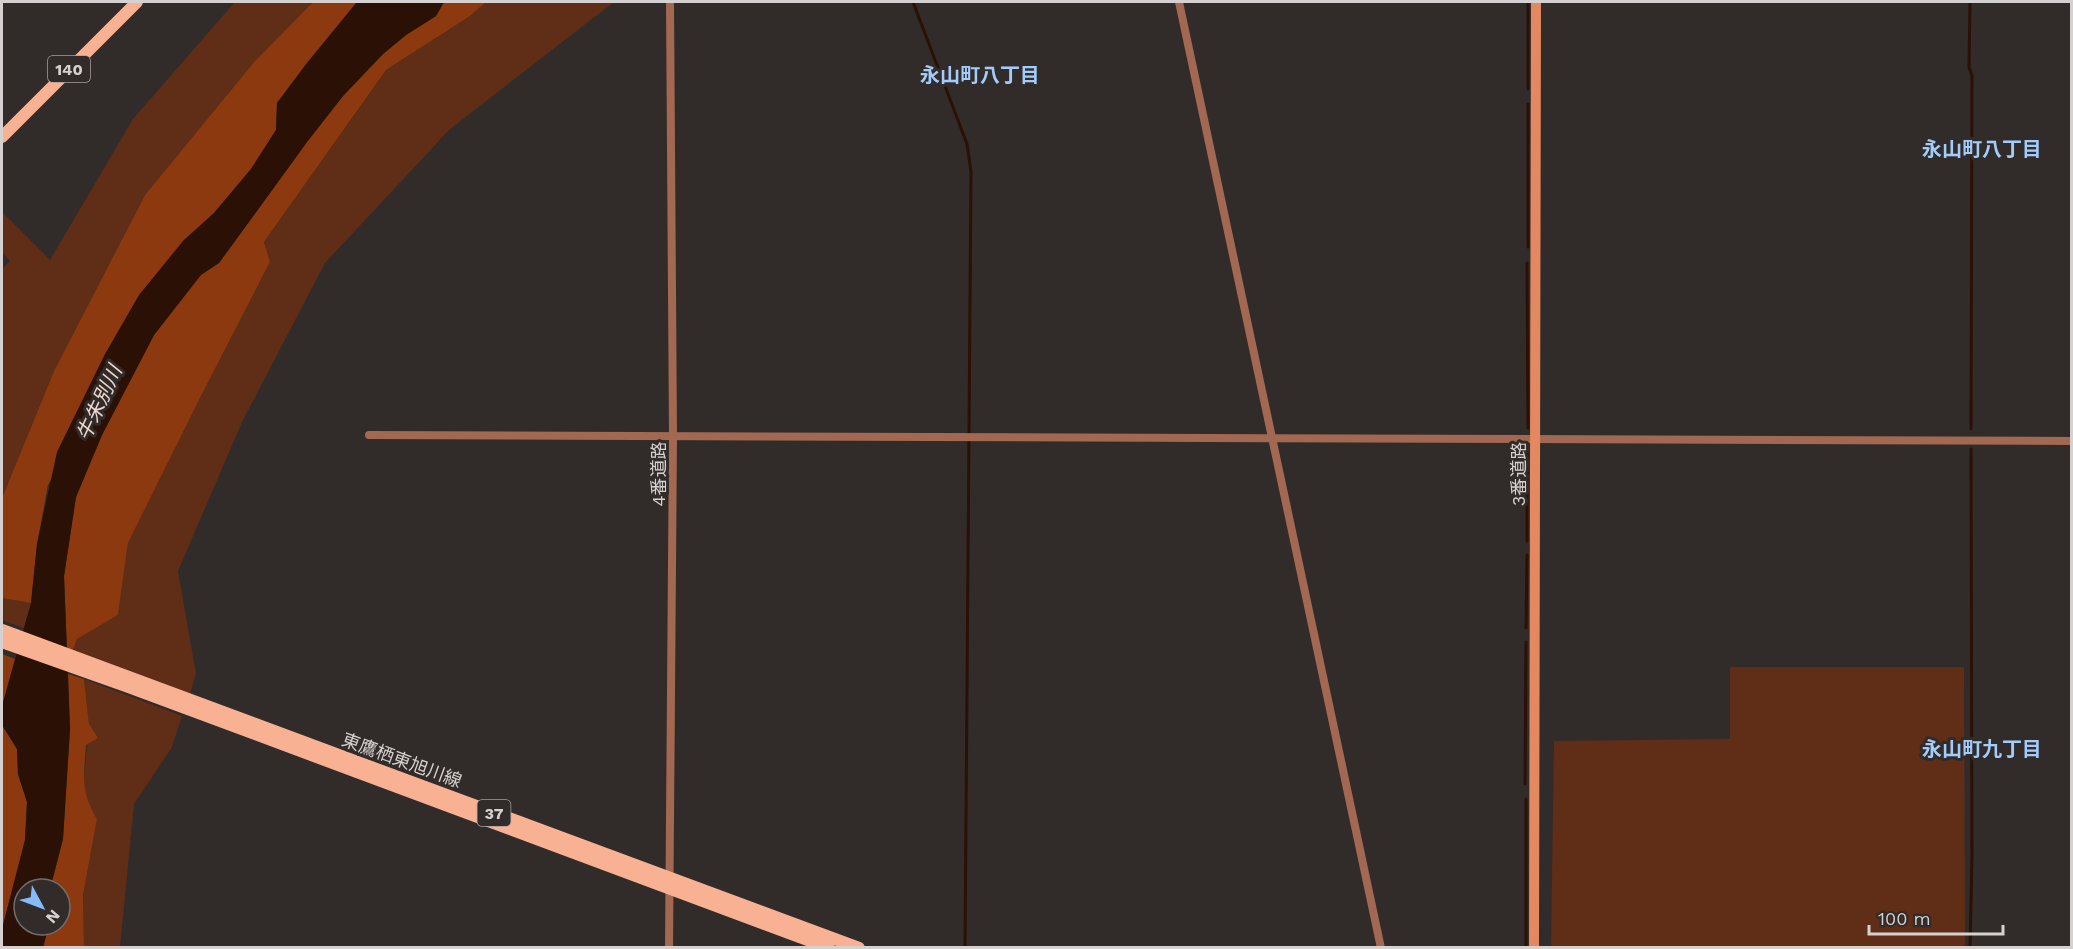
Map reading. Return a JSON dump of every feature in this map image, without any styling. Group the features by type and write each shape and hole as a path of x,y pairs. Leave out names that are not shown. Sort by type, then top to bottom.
{"main road":[{"name":"140","path":"2,137 137,2"},
{"name":"東鷹栖東旭川線","path":"2,630 128,681"},
{"name":"東鷹栖東旭川線","path":"2,642 199,704 670,883 829,948"},
{"name":"東鷹栖東旭川線","path":"670,883 859,948"}],"street":[{"name":"4番道路","path":"669,948 673,436 670,2"},
{"path":"1179,2 1381,948"},
{"name":"3番道路","path":"1534,948 1536,2"},
{"path":"369,435 1272,440 2072,441"}],"shaded area":[{"path":"235,2 313,2 254,62 145,195 54,371 2,498 2,269 10,261 2,252 2,212 50,260 133,119"},
{"path":"313,2 357,2 277,103 276,130 251,169 214,213 183,241 48,485 37,544 31,603 2,598 2,498 54,371 145,195 254,62"},
{"path":"444,2 486,2 470,16 386,70 264,242 270,262 128,543 118,615 77,639 71,655 67,653 64,576 76,497 102,435 154,335 201,274 219,263 343,96 383,54 406,35 436,16"},
{"path":"486,2 614,2 450,129 325,263 242,422 178,571 196,674 188,700 71,655 77,639 118,615 128,543 270,262 264,242 386,70 470,16"},
{"path":"2,598 31,603 24,628 2,620"},
{"path":"2,654 15,659 2,706"},
{"path":"1730,667 1964,667 1965,947 1551,947 1554,741 1730,739"},
{"path":"68,674 84,679 89,724 98,738 86,745 84,775 88,800 97,819 83,895 84,947 43,948 46,937 72,937 72,877 53,877 63,839 70,729"},
{"path":"84,679 182,716 172,747 134,804 120,947 84,947 83,895 97,819 83,787 89,724"},
{"path":"2,725 17,749 18,774 27,802 25,840 15,877 12,877 12,890 2,929"}],"water":[{"name":"牛朱別川","path":"357,2 444,2 436,16 406,35 383,54 343,96 219,263 201,275 154,335 102,435 76,497 64,576 70,729 63,839 53,877 15,877 25,840 27,802 18,774 17,749 2,725 2,706 31,603 37,544 57,452 105,354 139,295 183,241 214,213 251,169 276,130 277,103"},
{"name":"牛朱別川","path":"12,890 12,937 46,937 43,947 2,947 2,929"}],"waterway":[{"path":"913,2 967,144 971,172 965,948"},
{"path":"1528,2 1528,89"},
{"path":"1970,2 1969,67 1972,76 1971,429"},
{"path":"1528,104 1528,247"},
{"path":"1527,263 1528,428"},
{"path":"1527,447 1527,541"},
{"path":"1970,948 1972,858 1971,449"},
{"path":"1526,628 1527,555"},
{"path":"1525,784 1526,642"},
{"path":"1526,799 1526,948"}],"district":[{"name":"永山町八丁目","path":"980,75"},
{"name":"永山町八丁目","path":"1982,149"},
{"name":"永山町九丁目","path":"1982,749"}]}
